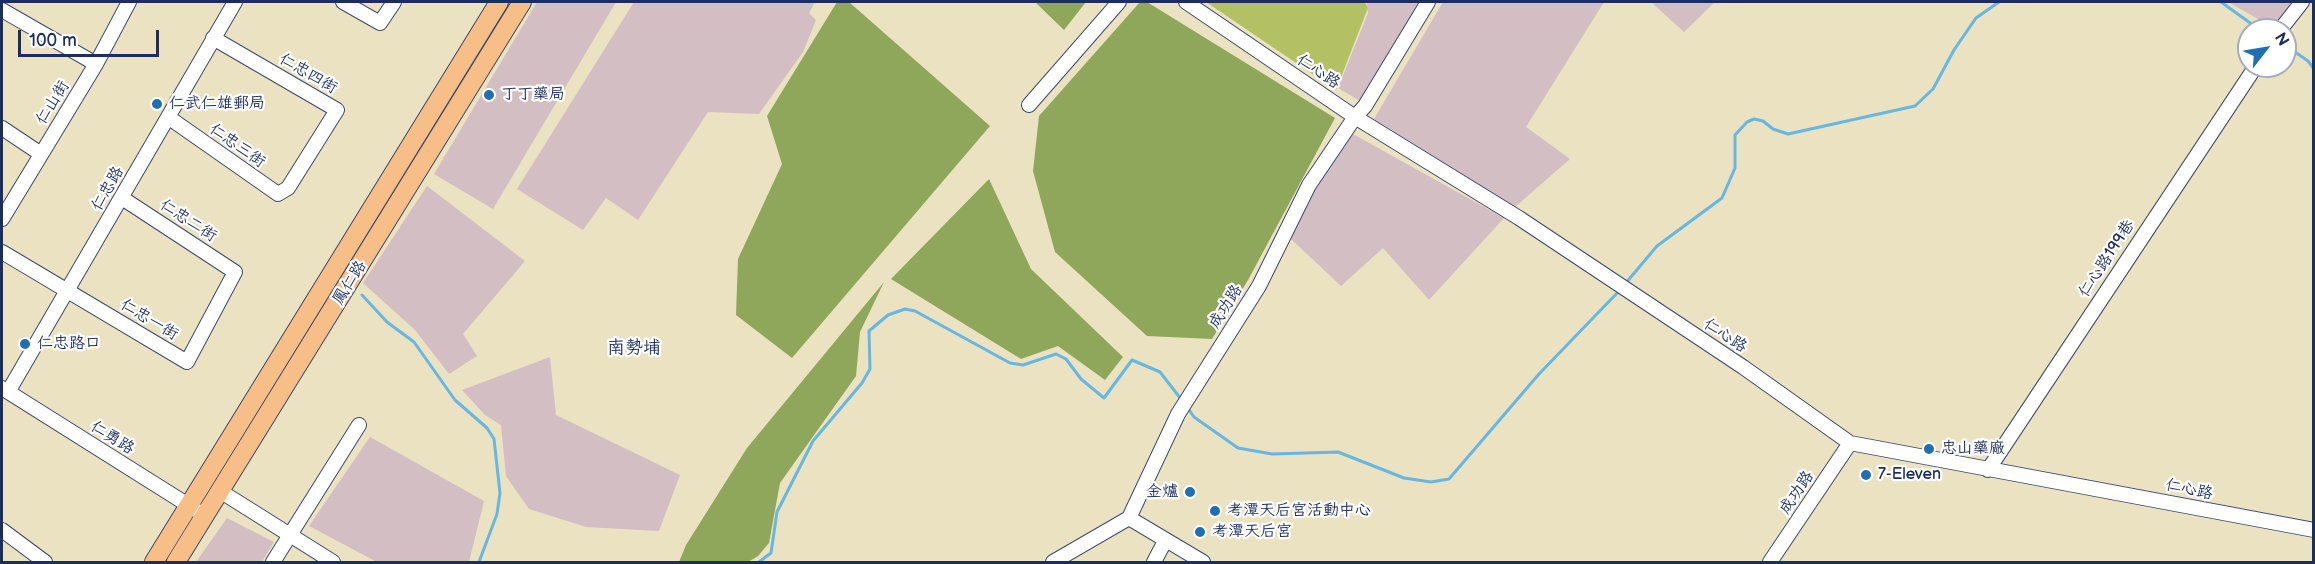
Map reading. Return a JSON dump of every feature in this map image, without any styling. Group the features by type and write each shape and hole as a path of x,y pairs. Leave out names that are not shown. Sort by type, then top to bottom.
{"main road":[{"name":"鳳仁路","path":"176,562 198,511 499,2"},
{"name":"鳳仁路","path":"154,562 198,511 220,491 522,2"}],"street":[{"name":"仁山街","path":"2,219 96,64 129,2"},
{"name":"仁忠路","path":"5,390 68,290 234,2"},
{"path":"343,2 380,23 394,2"},
{"path":"1029,105 1119,2"},
{"name":"仁心路","path":"1186,2 1355,117 1519,218 1743,367 1850,443 2313,530"},
{"name":"成功路","path":"1129,518 1178,414 1259,286 1309,185 1365,106 1428,2"},
{"path":"2289,18 2302,2"},
{"path":"2,10 96,64"},
{"name":"仁忠四街","path":"213,38 337,110 288,188"},
{"name":"仁心路199巷","path":"1988,470 2248,78"},
{"name":"仁忠三街","path":"168,117 278,194 288,188"},
{"path":"2,128 42,153"},
{"name":"仁忠二街","path":"122,198 235,272"},
{"path":"2,252 68,290"},
{"name":"仁忠一街","path":"68,290 187,362 235,272"},
{"name":"仁勇路","path":"5,390 198,511"},
{"path":"273,562 359,425"},
{"name":"成功路","path":"1770,562 1850,443"},
{"path":"220,491 289,537 317,550 333,562"},
{"path":"1053,562 1129,518 1203,562"},
{"path":"2,530 45,562"},
{"path":"1154,562 1165,541"}],"shaded area":[{"path":"537,2 616,2 493,209 434,174"},
{"path":"634,2 815,2 809,13 816,20 803,52 759,114 708,112 638,220 606,198 583,230 517,189"},
{"path":"1367,2 1419,2 1360,101 1338,88 1368,13"},
{"path":"1443,2 1604,2 1526,127 1570,159 1515,207 1374,119"},
{"path":"1651,2 1715,2 1684,32"},
{"path":"2228,2 2294,2 2282,18 2256,18"},
{"path":"1353,134 1504,218 1429,300 1383,248 1341,286 1291,239 1317,185"},
{"path":"427,186 525,261 463,334 477,356 449,374 415,330 363,283"},
{"path":"550,357 556,415 680,475 659,531 586,527 529,509 506,476 501,425 485,415 462,390"},
{"path":"370,437 484,501 469,562 377,562 309,526"},
{"path":"227,518 274,542 262,562 196,562"}],"green space":[{"path":"837,2 849,2 990,126 792,358 736,315 738,259 782,164 767,116"},
{"path":"1035,2 1086,2 1064,30"},
{"path":"1140,2 1147,2 1335,118 1248,280 1212,339 1147,336 1055,252 1033,171 1039,116"},
{"path":"1206,2 1365,2 1368,8 1336,90"},
{"path":"989,179 1031,269 1123,357 1105,380 1058,346 1021,359 891,279"},
{"path":"884,282 860,332 856,376 780,483 769,543 758,556 748,562 679,562 686,545 747,448"}],"waterway":[{"path":"1625,284 1657,246 1722,198 1735,168 1735,135 1747,122 1754,119 1763,121 1773,129 1788,134 1915,106 1933,89 1954,50 1976,18 1999,2"},
{"path":"2221,2 2243,18"},
{"path":"2297,53 2308,61 2314,69"},
{"path":"1187,407 1194,417 1238,448 1272,454 1338,452 1404,478 1431,482 1449,479 1539,374 1621,289"},
{"path":"362,295 387,322 414,342 455,400 487,428 494,439 500,493 497,514 479,562"},
{"path":"759,562 771,553 777,512 813,441 862,383 870,369 869,331 888,315 905,309 915,311 1010,363 1023,365 1056,354 1066,359 1081,379 1104,398 1132,360 1160,372 1181,399"}],"place":[{"name":"丁丁藥局","path":"489,95"},
{"name":"仁武仁雄郵局","path":"157,104"},
{"name":"仁忠路口","path":"25,344"},
{"name":"忠山藥廠","path":"1929,449"},
{"name":"7-Eleven","path":"1866,475"},
{"name":"金爐","path":"1190,492"},
{"name":"考潭天后宮活動中心","path":"1215,511"},
{"name":"考潭天后宮","path":"1200,532"}],"district":[{"name":"南勢埔","path":"634,348"}]}
